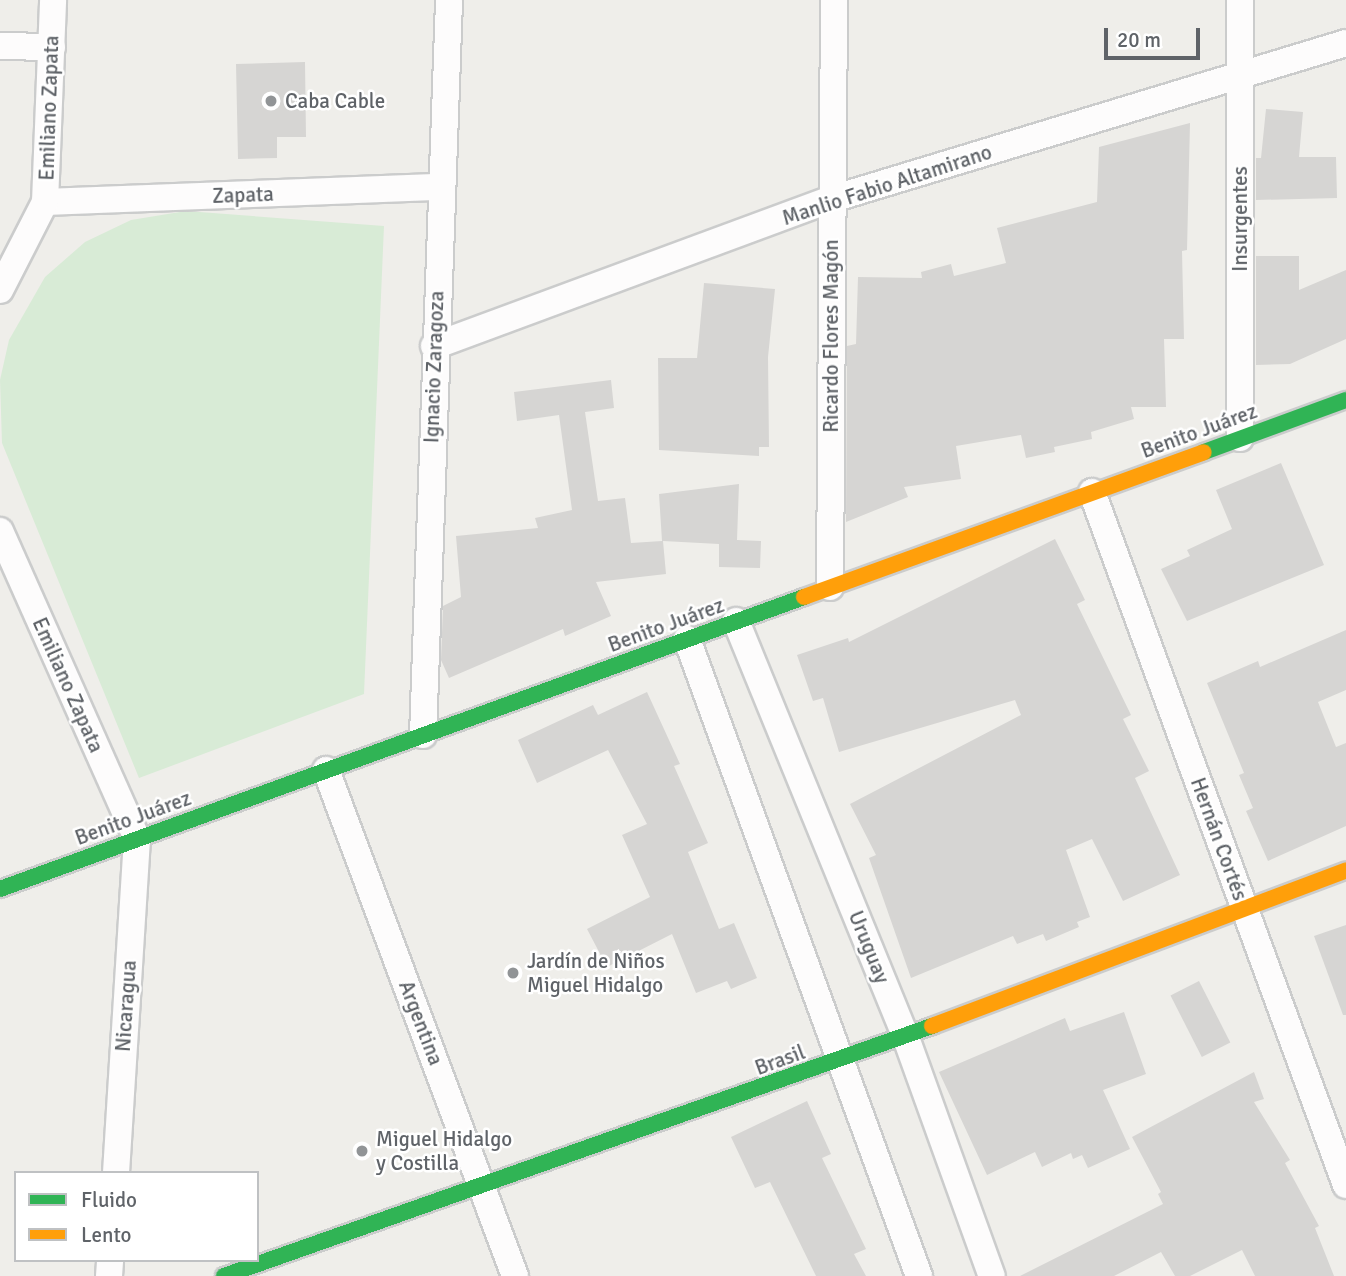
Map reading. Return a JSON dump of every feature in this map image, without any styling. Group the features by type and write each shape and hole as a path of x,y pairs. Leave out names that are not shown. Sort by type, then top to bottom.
{"street":[{"name":"Emiliano Zapata","path":"0,290 45,202 53,0"},
{"name":"Ignacio Zaragoza","path":"423,735 434,346 449,0"},
{"name":"Ricardo Flores Magón","path":"830,587 834,0"},
{"name":"Insurgentes","path":"1240,0 1240,438"},
{"name":"Manlio Fabio Altamirano","path":"434,346 832,199 1346,43"},
{"path":"0,46 52,47"},
{"name":"Zapata","path":"45,202 440,187"},
{"name":"Benito Juárez","path":"0,889 1346,400"},
{"name":"Hernán Cortés","path":"1092,492 1346,1185"},
{"name":"Emiliano Zapata","path":"0,531 137,839"},
{"name":"Uruguay","path":"736,621 905,1035 992,1276"},
{"path":"687,639 919,1276"},
{"name":"Argentina","path":"326,770 515,1276"},
{"name":"Nicaragua","path":"116,1171 137,839"},
{"name":"Brasil","path":"224,1276 484,1189 841,1060 1346,870"}],"green space":[{"path":"186,211 384,226 364,694 139,778 2,443 0,380 9,340 45,277 85,242 131,220"}],"building":[{"name":"Caba Cable","path":"305,62 306,137 277,137 277,158 238,159 236,64"},
{"path":"1266,109 1303,112 1299,157 1336,157 1337,198 1256,200 1256,158 1261,158"},
{"path":"1190,123 1187,250 1182,251 1184,339 1164,339 1166,407 1131,407 1134,419 1091,432 1092,439 1054,447 1055,452 1026,458 1021,435 956,446 961,479 904,487 908,497 846,522 847,346 856,344 858,277 922,278 921,272 951,264 954,276 1006,263 997,228 1097,202 1099,147"},
{"path":"1256,256 1299,256 1299,290 1346,270 1346,339 1290,364 1256,365"},
{"path":"704,283 775,289 768,357 769,447 759,447 759,456 659,450 658,358 697,358"},
{"path":"611,380 614,408 585,412 598,501 625,498 631,543 662,541 659,494 739,484 737,540 761,541 760,568 719,567 719,544 663,541 666,574 596,582 611,616 565,636 563,629 449,678 441,660 443,606 461,597 456,536 538,528 535,518 572,510 559,415 517,421 514,392"},
{"path":"1281,463 1324,565 1187,621 1161,569 1190,556 1187,550 1232,529 1216,490"},
{"path":"1055,539 1085,600 1077,604 1131,715 1123,719 1149,771 1135,778 1180,875 1123,901 1092,839 1066,850 1090,917 1077,922 1079,927 1046,941 1043,934 1017,944 1013,936 911,978 869,858 876,855 850,804 1021,715 1015,700 839,752 823,698 813,701 797,655 848,638 849,642"},
{"path":"1346,630 1346,690 1318,702 1336,747 1346,743 1346,826 1268,861 1246,811 1253,808 1239,775 1244,773 1207,683 1258,661 1260,667"},
{"path":"647,692 680,764 674,766 708,843 688,852 719,929 734,923 757,978 731,989 727,981 696,993 672,934 607,967 587,929 650,897 622,835 647,824 608,750 537,783 518,740 593,705 598,715"},
{"path":"1346,925 1346,1015 1343,1015 1314,936"},
{"path":"1199,981 1230,1042 1202,1057 1170,996"},
{"path":"1124,1012 1146,1074 1103,1090 1130,1149 1088,1168 1082,1155 1073,1159 1071,1153 1042,1167 1035,1152 987,1175 939,1072 1065,1018 1070,1031"},
{"path":"1254,1072 1264,1099 1254,1102 1290,1160 1285,1163 1319,1226 1315,1228 1334,1276 1255,1276 1242,1250 1190,1276 1175,1276 1161,1252 1114,1276 1020,1276 1163,1204 1158,1194 1161,1192 1132,1137"},
{"path":"807,1101 831,1154 822,1158 866,1249 854,1254 866,1276 816,1276 770,1182 755,1188 731,1137"}],"traffic: fast":[{"path":"1204,452 1346,400"},
{"path":"0,889 804,597"},
{"path":"224,1276 932,1026"}],"traffic: slow":[{"path":"804,597 1204,452"},
{"path":"932,1026 1346,870"}],"place":[{"name":"Caba Cable","path":"271,101"},
{"name":"Jardín de Niños Miguel Hidalgo","path":"513,973"},
{"name":"Miguel Hidalgo y Costilla","path":"362,1151"}]}
